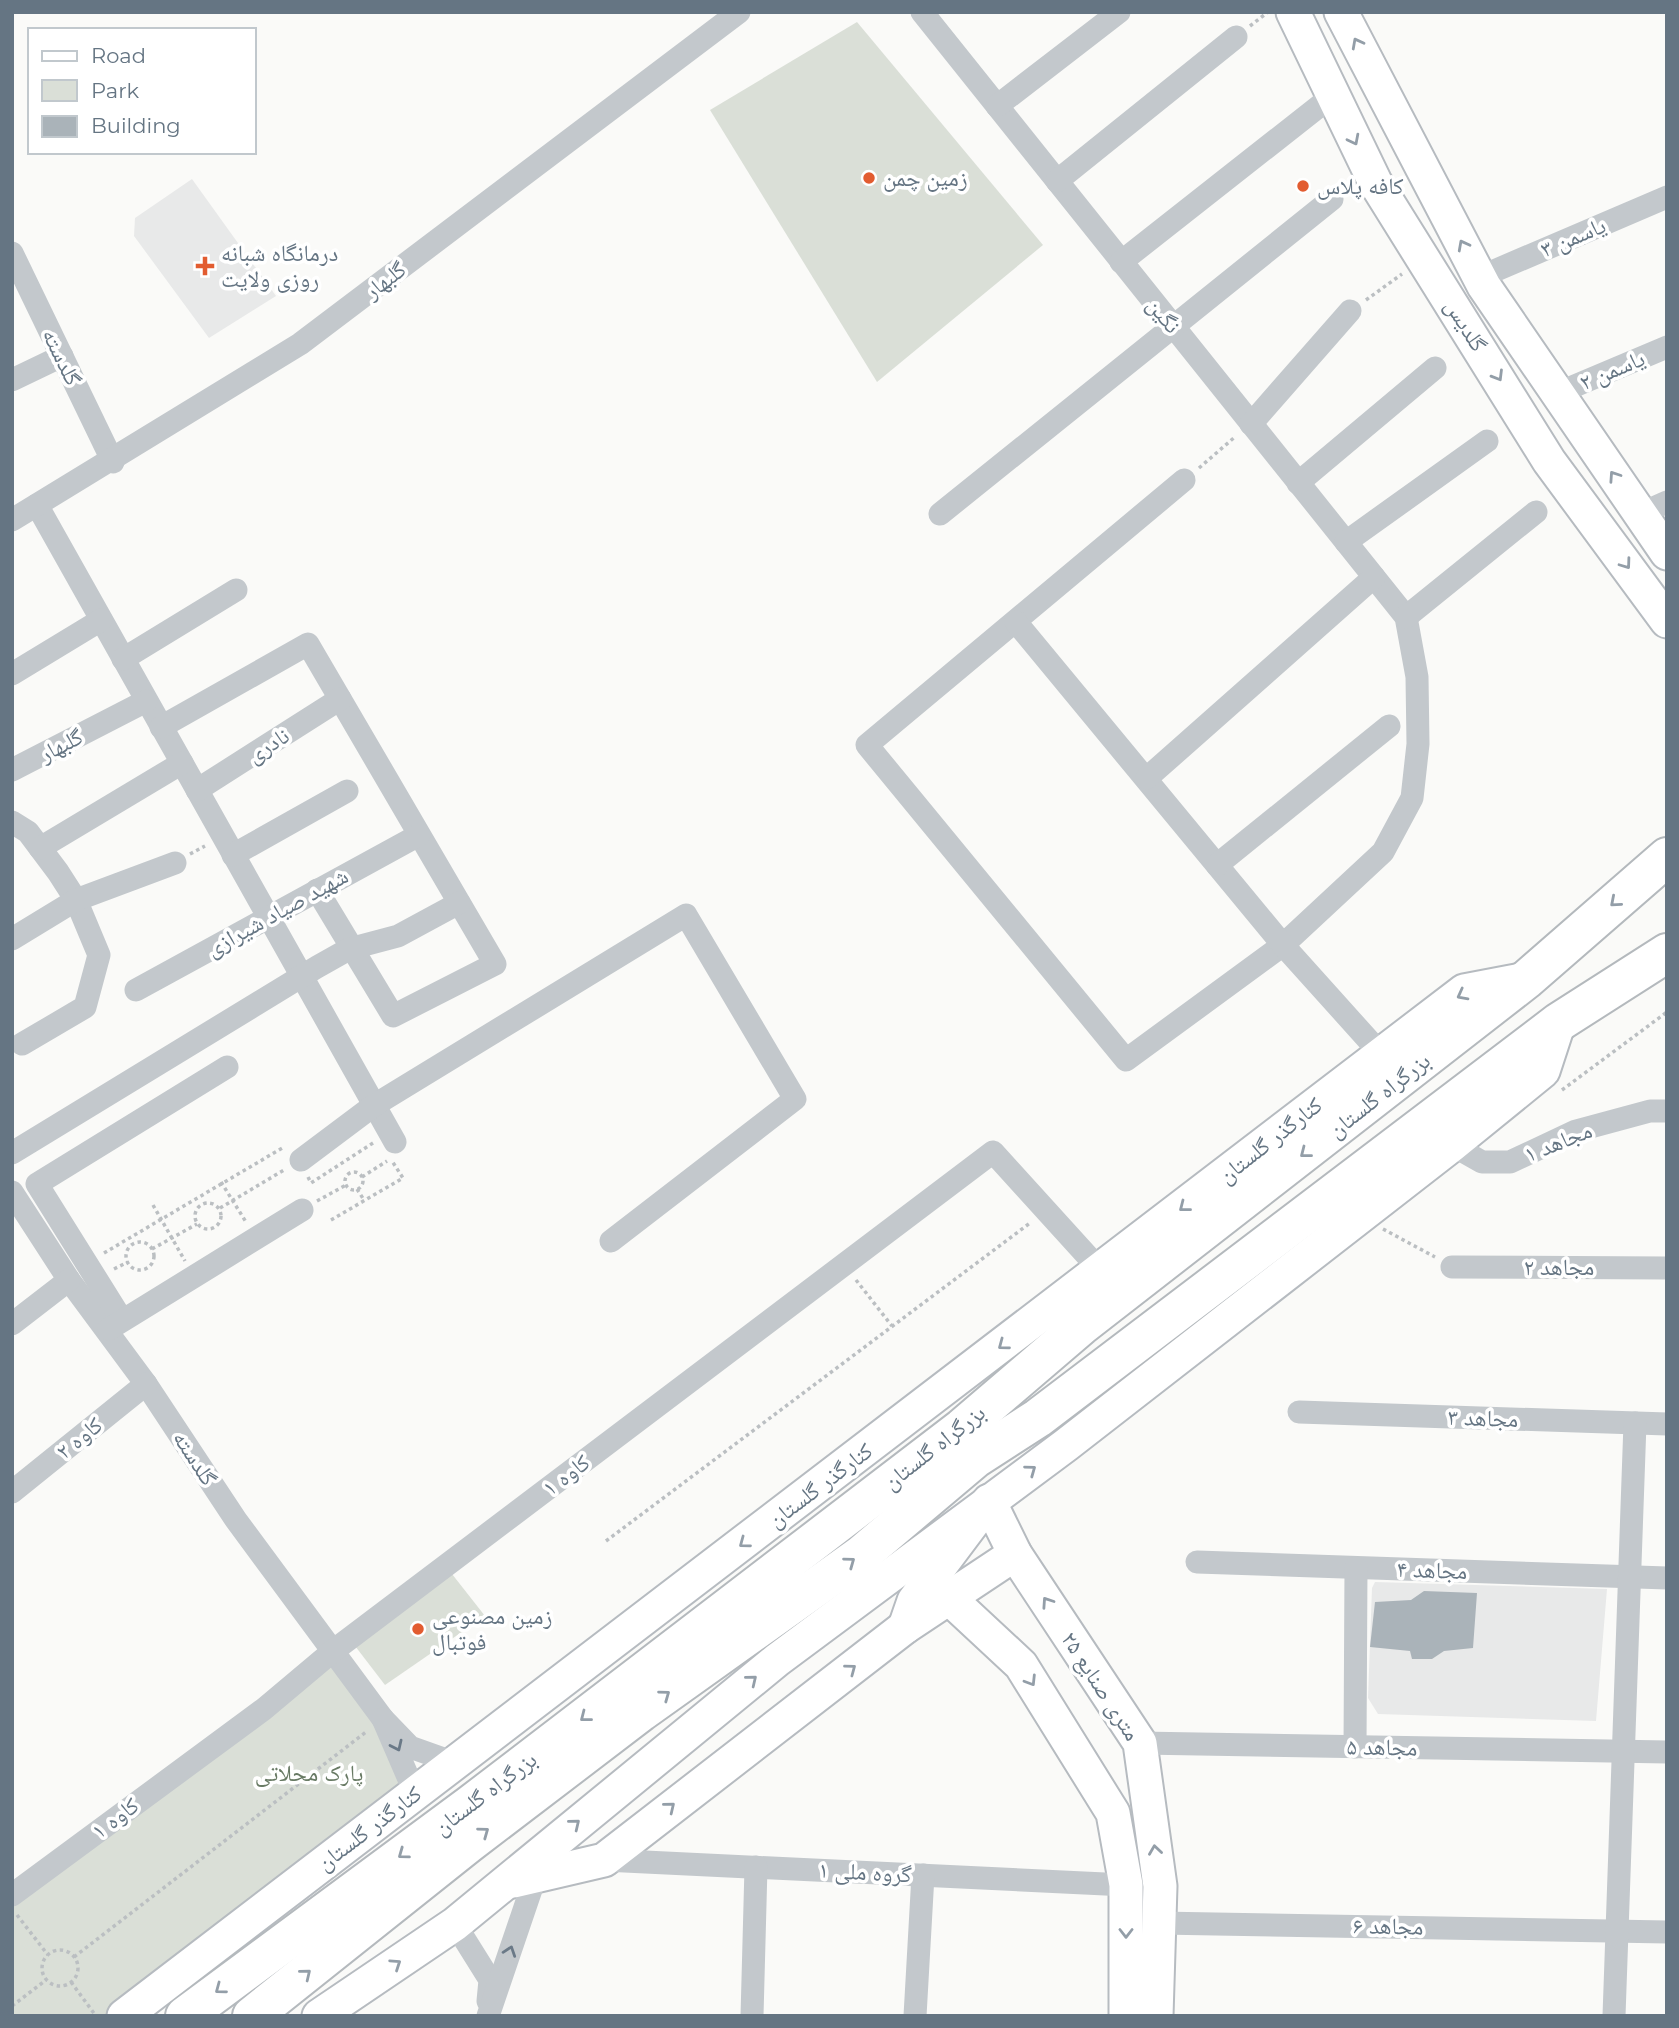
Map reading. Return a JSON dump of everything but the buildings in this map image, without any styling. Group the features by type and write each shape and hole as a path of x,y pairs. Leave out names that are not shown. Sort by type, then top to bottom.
{"highway":[{"name":"بزرگراه گلستان","path":"185,2016 470,1805 962,1428 1112,1282 1155,1269 1527,979 1667,857"},
{"name":"بزرگراه گلستان","path":"252,2016 468,1844 641,1712 861,1555 976,1458 1038,1418 1559,1023 1667,953"},
{"path":"1155,1269 1155,1286 1161,1297 1169,1302 1188,1304"},
{"path":"1112,1282 1147,1305 1153,1315 1153,1331"}],"street":[{"name":"گلبهار","path":"12,520 113,462 300,344 739,12"},
{"path":"997,106 1119,12"},
{"name":"گلدیس","path":"1293,12 1376,182 1549,461 1667,621"},
{"name":"گلدیس","path":"1341,12 1479,277 1558,393 1653,508 1667,552"},
{"name":"نگین","path":"934,16 997,106 1406,617"},
{"path":"1057,181 1236,37"},
{"path":"1121,262 1332,96"},
{"name":"یاسمن ۳","path":"1479,277 1667,197"},
{"path":"940,514 1332,199"},
{"name":"گلدسته","path":"12,253 21,294 62,356 113,462"},
{"path":"1251,424 1350,310"},
{"name":"یاسمن ۲","path":"1558,393 1667,347"},
{"path":"12,380 62,356"},
{"path":"1298,483 1435,368"},
{"path":"1346,542 1487,441"},
{"path":"1185,480 867,745 1126,1060 1283,945 1382,852 1412,798 1418,744 1417,677 1406,617 1536,512"},
{"path":"37,505 373,1106 390,1150"},
{"path":"1147,778 1374,578"},
{"path":"123,659 236,590"},
{"path":"12,674 101,620"},
{"path":"1016,622 1283,945 1381,1054"},
{"path":"161,727 308,643 495,964 393,1016 349,949 317,890"},
{"name":"نادری","path":"197,790 340,699"},
{"name":"گلبهار","path":"12,770 146,701"},
{"path":"1217,865 1389,726"},
{"path":"40,848 182,764"},
{"path":"228,846 347,791"},
{"path":"12,822 28,832 76,900 99,955 85,1007 22,1044"},
{"name":"شهید صیاد شیرازی","path":"135,990 419,835"},
{"path":"12,939 76,900 175,863"},
{"path":"12,1153 349,949 398,936 459,903"},
{"path":"301,1160 373,1106 686,915 795,1099 611,1241"},
{"name":"کنارگذر گلستان","path":"124,2016 455,1763 1112,1282 1381,1054 1464,990 1527,979"},
{"path":"319,2016 455,1924 501,1885 541,1862 777,1660 989,1501 1452,1145 1543,1071 1559,1023"},
{"path":"227,1066 37,1184 86,1263 114,1325 302,1210"},
{"name":"۱ مجاهد","path":"1452,1145 1482,1162 1510,1161 1576,1131 1650,1111 1667,1111"},
{"name":"کاوه ۱","path":"12,1895 264,1709 333,1651 993,1152 1112,1282"},
{"name":"گلدسته","path":"12,1192 69,1280 114,1325 146,1384 236,1520 383,1719"},
{"name":"مجاهد ۲","path":"1452,1266 1667,1268"},
{"path":"12,1324 69,1280"},
{"name":"کاوه ۲","path":"12,1492 146,1384"},
{"name":"مجاهد ۳","path":"1299,1412 1667,1424"},
{"path":"1614,2016 1635,1423"},
{"path":"905,1627 914,1601 989,1501"},
{"name":"۲۵ متری صنایع","path":"989,1501 1016,1554 1140,1743 1160,1886 1156,2016"},
{"path":"541,1862 604,1860 905,1627 1016,1554"},
{"name":"مجاهد ۴","path":"1196,1562 1667,1578"},
{"path":"1355,1747 1356,1568"},
{"path":"949,1598 1021,1665 1113,1813 1126,1885 1126,2016"},
{"path":"383,1719 410,1746 455,1763"},
{"path":"383,1719 415,1793"},
{"name":"۵ مجاهد","path":"1140,1743 1667,1752"},
{"name":"گروه ملی ۱","path":"604,1860 1126,1885"},
{"path":"487,2016 541,1862"},
{"path":"752,2016 756,1867"},
{"path":"915,2016 923,1875"},
{"path":"1126,1885 1160,1886"},
{"name":"۶ مجاهد","path":"1159,1923 1667,1932"},
{"path":"455,1924 490,1980 487,2016"}],"path":[{"path":"1257,12 1260,18"},
{"path":"1350,310 1424,258"},
{"path":"1185,480 1251,424"},
{"path":"175,863 228,846"},
{"path":"1559,1092 1667,1012"},
{"path":"86,1263 162,1221 221,1182 290,1143 311,1183 378,1140 370,1127 373,1106"},
{"path":"331,1220 403,1178 390,1150 362,1177 357,1189"},
{"path":"220,1208 301,1160"},
{"path":"343,1162 350,1173 362,1177"},
{"path":"346,1185 346,1176 350,1173"},
{"path":"221,1182 257,1238"},
{"path":"302,1210 346,1185 357,1189 364,1200"},
{"path":"209,1202 220,1208 221,1220 213,1228 207,1230 197,1224 195,1212 198,1207 209,1202"},
{"path":"153,1205 194,1276"},
{"path":"606,1541 1046,1210"},
{"path":"1361,1217 1452,1266"},
{"path":"152,1249 197,1224"},
{"path":"131,1238 134,1244"},
{"path":"142,1242 152,1249 153,1261 144,1269 132,1267 126,1257 134,1244 142,1242"},
{"path":"844,1265 892,1326"},
{"path":"74,1957 383,1719"},
{"path":"12,1908 48,1955"},
{"path":"61,1950 74,1957 78,1970 71,1982 58,1986 46,1980 42,1967 48,1955 61,1950"},
{"path":"12,2006 46,1980"},
{"path":"71,1982 96,2016"}],"shaded area":[{"name":"درمانگاه شبانه روزی ولایت","path":"192,179 276,296 209,338 134,236 135,218"},
{"path":"1375,1582 1607,1589 1596,1721 1378,1714 1368,1698 1372,1588"}],"green space":[{"name":"زمین چمن","path":"857,22 1043,245 877,382 710,110"},
{"name":"زمین مصنوعی فوتبال","path":"452,1574 485,1616 385,1685 352,1642"},
{"name":"پارک محلاتی","path":"333,1651 415,1793 125,2016 12,2016 12,1902"}],"place":[{"name":"زمین چمن","path":"869,178"},
{"name":"کافه پلاس","path":"1303,186"},
{"name":"درمانگاه شبانه روزی ولایت","path":"205,266"},
{"name":"زمین مصنوعی فوتبال","path":"418,1629"}]}
